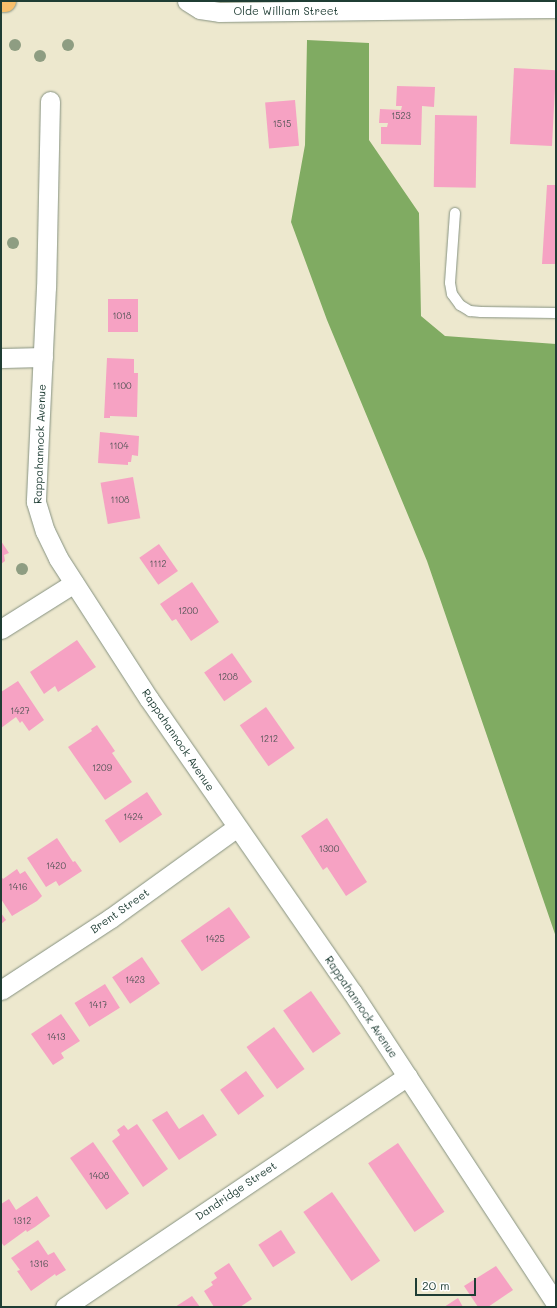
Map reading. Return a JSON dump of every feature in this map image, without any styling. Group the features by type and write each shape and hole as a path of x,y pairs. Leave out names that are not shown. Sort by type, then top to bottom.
{"main road":[{"path":"1,2 5,1"}],"street":[{"name":"Olde William Street","path":"187,1 200,9 219,12 556,8"},
{"name":"Rappahannock Avenue","path":"50,101 43,357 36,502 45,531 58,558 149,699 352,992 556,1304"},
{"path":"1,358 43,357"},
{"path":"1,629 74,583"},
{"name":"Brent Street","path":"1,990 111,918 237,827"},
{"name":"Dandridge Street","path":"65,1307 406,1076"}],"lane":[{"path":"455,213 450,283 452,294 460,305 470,311 481,312 556,313"}],"green space":[{"path":"307,40 369,43 369,140 419,213 421,316 445,336 556,344 556,937 427,561 327,320 291,222 305,145"}],"building":[{"path":"514,68 556,70 552,146 510,144"},
{"path":"397,86 435,87 434,107 422,106 421,145 381,144 381,127 387,127 388,123 379,123 380,109 401,110 402,106 396,106"},
{"path":"295,100 299,146 269,148 265,103"},
{"path":"435,115 477,116 476,188 434,187"},
{"path":"547,185 556,185 556,264 542,264"},
{"path":"108,299 138,299 138,332 108,332"},
{"path":"107,358 134,359 134,373 138,373 137,417 110,416 110,418 104,418"},
{"path":"100,432 139,436 138,456 132,455 131,462 128,462 128,465 98,463"},
{"path":"133,477 140,518 108,524 101,483"},
{"path":"1,541 9,553 4,555 5,561 1,564"},
{"path":"159,544 178,571 158,585 139,558"},
{"path":"192,582 219,622 191,641 176,619 172,621 160,604"},
{"path":"77,640 96,667 58,692 55,686 44,694 30,672"},
{"path":"232,653 252,682 224,701 204,673"},
{"path":"18,681 44,720 29,731 22,721 20,723 16,717 1,728 1,692"},
{"path":"266,707 295,748 268,766 240,725"},
{"path":"97,725 115,751 112,753 132,782 105,800 68,747 92,731 91,729"},
{"path":"147,792 162,814 120,843 105,821"},
{"path":"327,818 367,882 346,896 327,867 323,870 301,836"},
{"path":"57,838 73,862 75,861 82,871 59,886 56,881 46,887 27,858"},
{"path":"17,869 20,874 25,871 42,896 37,901 12,916 1,899 1,876 3,879"},
{"path":"229,907 250,937 202,971 181,941"},
{"path":"1,913 6,920 1,924"},
{"path":"142,957 160,984 130,1004 112,977"},
{"path":"105,984 120,1008 89,1027 74,1003"},
{"path":"311,991 341,1034 313,1053 283,1011"},
{"path":"61,1014 80,1041 61,1053 64,1058 53,1065 31,1034"},
{"path":"274,1027 305,1069 277,1089 246,1047"},
{"path":"246,1071 264,1096 238,1115 220,1090"},
{"path":"167,1111 179,1129 203,1114 217,1135 179,1160 152,1120"},
{"path":"137,1124 168,1169 143,1187 112,1141 120,1135 117,1130 124,1125 128,1130"},
{"path":"93,1142 129,1194 106,1210 70,1158"},
{"path":"398,1143 444,1212 415,1232 368,1163"},
{"path":"332,1192 380,1261 352,1281 303,1212"},
{"path":"37,1196 50,1216 27,1232 26,1230 4,1246 1,1242 1,1204 9,1199 16,1210"},
{"path":"281,1230 296,1253 273,1267 258,1245"},
{"path":"38,1240 48,1255 54,1252 66,1270 56,1276 55,1274 31,1291 17,1271 20,1270 11,1258"},
{"path":"229,1263 252,1299 240,1307 214,1307 204,1291 213,1285 211,1282 217,1278 214,1273"},
{"path":"496,1266 513,1290 488,1307 478,1307 464,1286"},
{"path":"192,1296 200,1307 175,1307"},
{"path":"458,1298 463,1307 444,1307"}]}
